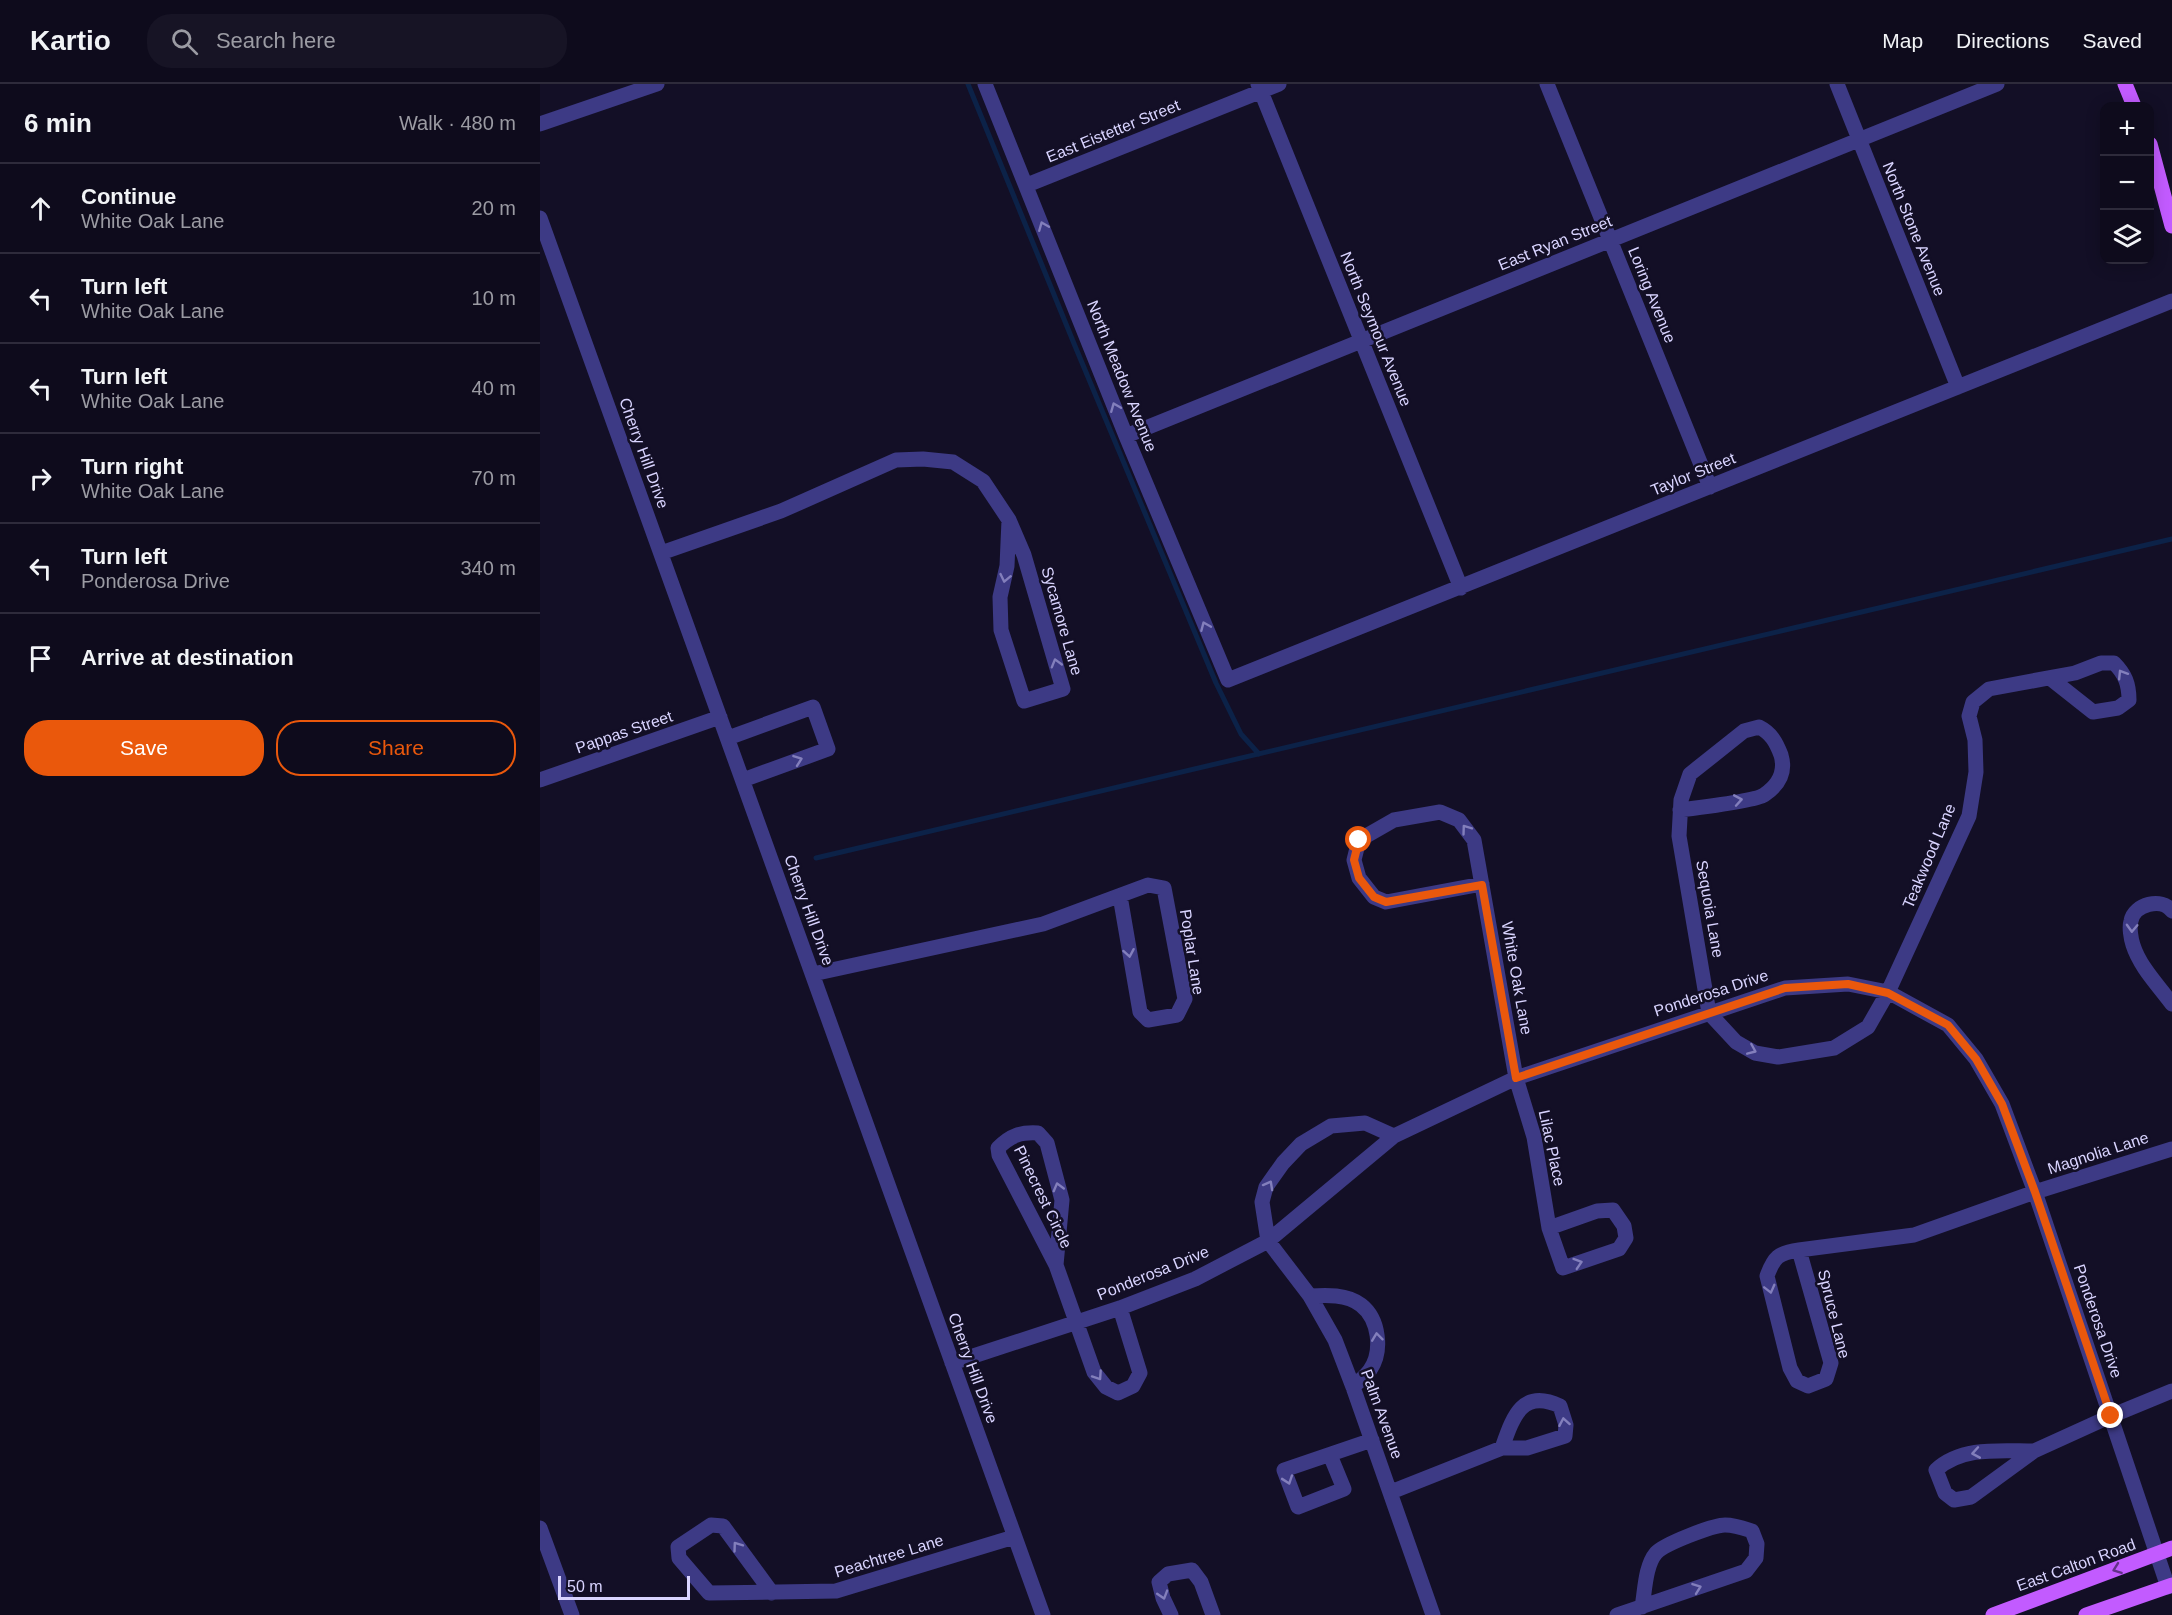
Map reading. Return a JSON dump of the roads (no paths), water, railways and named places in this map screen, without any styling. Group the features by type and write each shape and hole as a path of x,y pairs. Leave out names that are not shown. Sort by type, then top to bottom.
{"main road":[{"path":"2126,84 2133,102"},
{"path":"2153,156 2172,226"},
{"name":"East Calton Road","path":"1993,1615 2165,1551"},
{"path":"2086,1615 2170,1586"}],"street":[{"path":"540,124 657,84"},
{"name":"North Meadow Avenue","path":"985,84 1126,436 1228,680"},
{"name":"East Eistetter Street","path":"1027,185 1260,88 1279,84"},
{"name":"Loring Avenue","path":"1547,84 1710,487"},
{"name":"North Stone Avenue","path":"1837,84 1958,387"},
{"name":"East Ryan Street","path":"1126,436 1997,84"},
{"name":"North Seymour Avenue","path":"1260,88 1461,588"},
{"name":"Cherry Hill Drive","path":"540,218 1042,1615"},
{"name":"Taylor Street","path":"1228,680 2172,301"},
{"name":"Sycamore Lane","path":"661,553 781,511 896,460 923,459 953,462 983,481 1009,520 1024,555 1063,689 1023,701 1001,630 1000,597 1007,566 1009,520"},
{"name":"Teakwood Lane","path":"1709,1012 1736,1042 1755,1053 1778,1057 1834,1048 1868,1027 1888,993 1969,816 1976,772 1975,740 1969,716 1973,702 1989,689 2050,678 2075,674 2101,663 2115,663 2122,671 2129,686 2129,700 2118,708 2093,712 2050,678"},
{"path":"728,738 813,706 828,749 743,780"},
{"name":"Pappas Street","path":"540,780 720,717"},
{"name":"Sequoia Lane","path":"1680,810 1762,796 1771,789 1779,781 1784,766 1777,745 1769,732 1759,727 1744,731 1690,774 1681,800 1680,810 1679,836 1709,1012"},
{"name":"White Oak Lane","path":"1482,885 1386,902 1374,897 1359,878 1354,860 1359,840 1394,820 1440,812 1459,820 1474,840 1482,885 1516,1078"},
{"name":"Poplar Lane","path":"813,974 1043,924 1148,885 1164,888 1185,999 1177,1015 1148,1020 1140,1012 1120,896"},
{"path":"2172,911 2169,906 2154,903 2138,909 2131,921 2133,943 2143,966 2172,1004"},
{"name":"Ponderosa Drive","path":"952,1363 1120,1308 1195,1279 1268,1241 1394,1136 1516,1078 1785,988 1848,984 1888,993 1948,1025 1976,1059 2002,1104 2035,1192 2111,1416 2165,1551 2170,1586"},
{"name":"Lilac Place","path":"1516,1078 1534,1137 1549,1228 1563,1268 1620,1249 1626,1238 1624,1226 1613,1210 1597,1210 1549,1228"},
{"path":"1268,1241 1262,1202 1266,1187 1300,1144 1331,1126 1365,1123 1394,1136"},
{"name":"Pinecrest Circle","path":"1056,1265 1062,1200 1047,1143 1038,1133 1023,1132 1008,1138 998,1148 999,1155 1056,1265 1094,1372 1106,1387 1118,1393 1133,1386 1140,1373 1120,1308"},
{"name":"Magnolia Lane","path":"2035,1192 2172,1149"},
{"name":"Spruce Lane","path":"1799,1250 1831,1363 1827,1379 1808,1386 1797,1381 1790,1368 1767,1276 1772,1262 1784,1252 1799,1250 1914,1235 2035,1192"},
{"name":"Palm Avenue","path":"1268,1241 1310,1296 1335,1340 1433,1615"},
{"path":"1310,1296 1335,1295 1360,1304 1375,1322 1378,1350 1370,1369 1353,1387"},
{"path":"2034,1451 1978,1452 1946,1461 1936,1470 1945,1493 1954,1500 1971,1497 2034,1451 2111,1416 2172,1392"},
{"path":"1330,1455 1372,1440"},
{"path":"1390,1492 1502,1448"},
{"name":"Peachtree Lane","path":"772,1593 723,1526 711,1525 678,1547 679,1558 709,1593 772,1593 836,1591 1014,1537"},
{"path":"1617,1615 1642,1607 1746,1570 1756,1558 1757,1544 1752,1531 1738,1526 1722,1525 1672,1542 1657,1552 1650,1564 1642,1607"},
{"path":"540,1528 572,1615"},
{"path":"1171,1615 1162,1598 1159,1582 1168,1574 1192,1570 1201,1582 1213,1615"}],"waterway":[{"path":"968,84 1216,683 1241,734 1259,754"},
{"path":"816,858 2172,539"}]}
